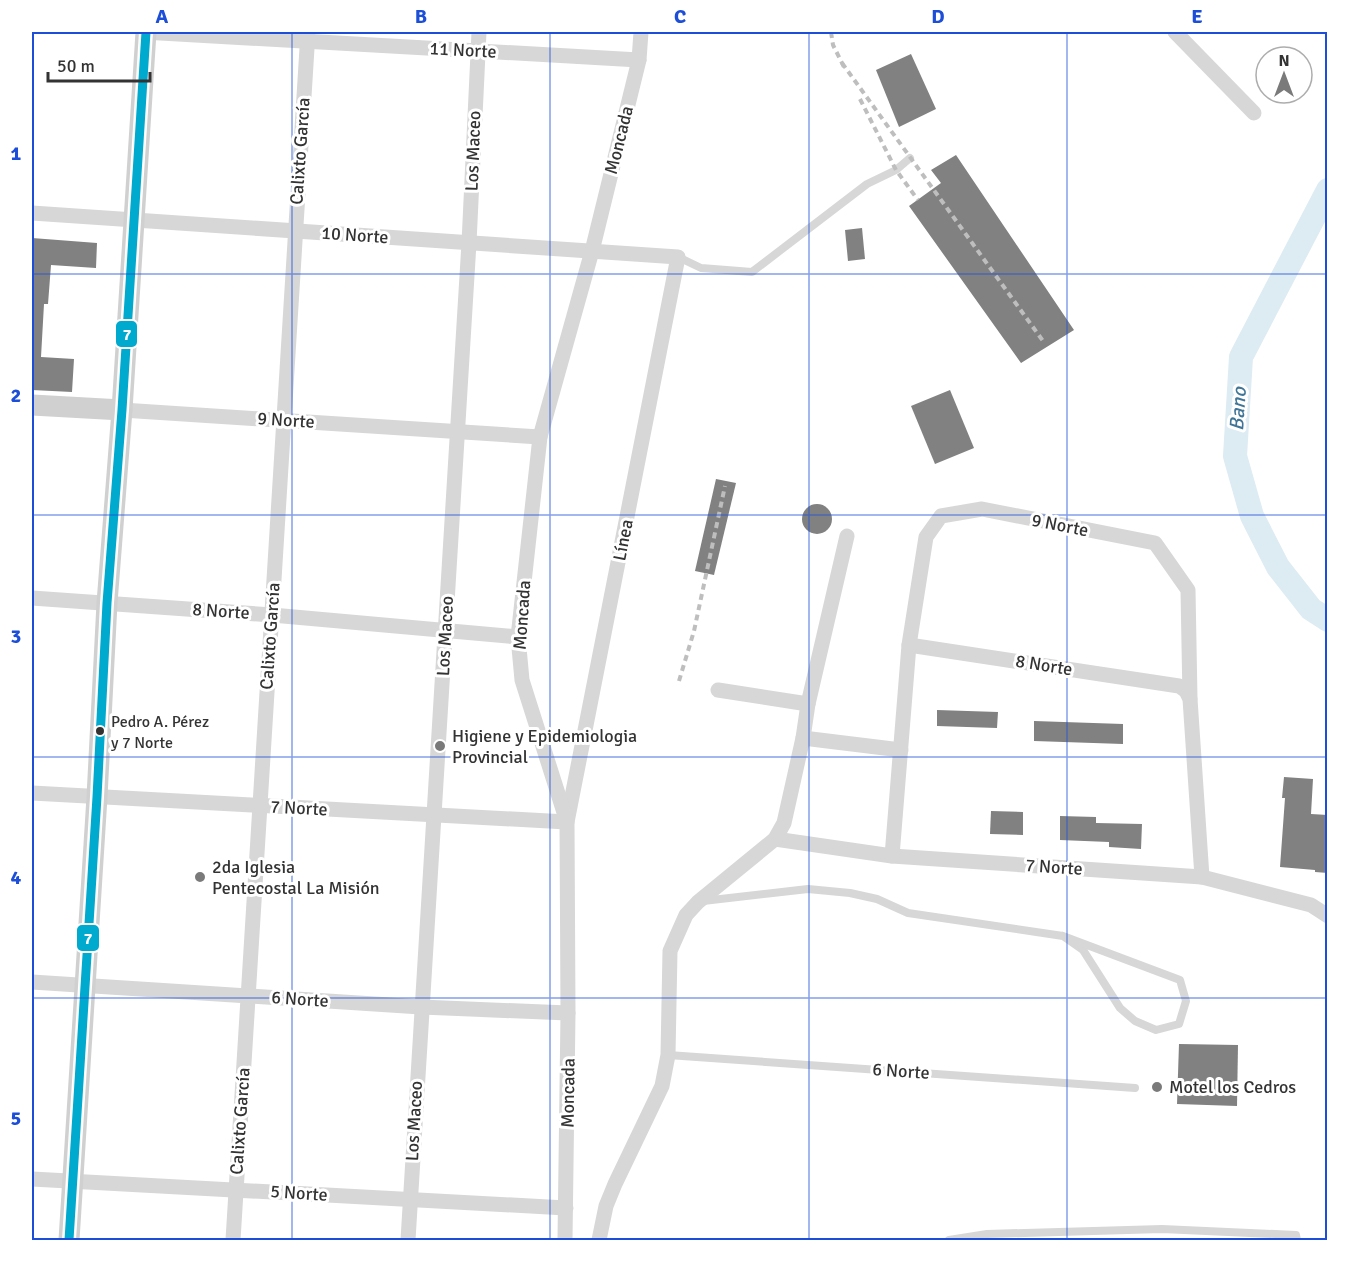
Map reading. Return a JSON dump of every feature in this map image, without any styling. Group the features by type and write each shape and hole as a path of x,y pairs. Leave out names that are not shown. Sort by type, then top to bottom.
{"main road":[{"path":"69,1240 107,603 122,410 145,32"},
{"name":"9 Norte","path":"32,405 122,410"}],"street":[{"name":"11 Norte","path":"145,32 307,36 639,60"},
{"name":"Los Maceo","path":"408,1240 469,243 478,32"},
{"name":"Moncada","path":"565,1240 568,1013 567,822 522,680 518,637 540,437 592,251 639,60 641,32"},
{"path":"1174,32 1254,113"},
{"name":"Calixto García","path":"233,1240 307,36"},
{"name":"10 Norte","path":"32,213 678,257"},
{"name":"Línea","path":"567,822 678,257"},
{"name":"9 Norte","path":"122,410 540,437"},
{"name":"9 Norte","path":"909,645 926,537 941,516 982,509 1155,543 1188,590 1190,699 1202,877"},
{"path":"599,1240 606,1206 615,1184 663,1086 668,1055 670,951 686,915 698,902 776,839 784,823 803,738 808,704 847,536"},
{"name":"8 Norte","path":"32,598 272,615 518,637"},
{"path":"892,856 909,645"},
{"name":"8 Norte","path":"909,645 1179,686 1186,691 1190,699"},
{"path":"718,690 808,704"},
{"path":"803,738 901,750"},
{"name":"7 Norte","path":"32,793 567,822"},
{"name":"7 Norte","path":"776,839 892,856 1202,877 1311,905 1328,916"},
{"name":"6 Norte","path":"32,982 421,1007 568,1013"},
{"name":"5 Norte","path":"32,1179 566,1208"}],"lane":[{"path":"678,257 700,268 753,272 867,184 896,170 910,158"},
{"path":"698,902 808,889 878,898 908,913 1063,936 1180,980 1186,1001 1179,1024 1156,1030 1135,1021 1120,1008 1083,950 1063,936"},
{"name":"6 Norte","path":"668,1055 1134,1088"},
{"path":"950,1240 987,1234 1162,1229 1296,1235 1297,1240"}],"building":[{"path":"911,54 936,109 899,127 876,70"},
{"path":"956,155 1074,330 1021,363 909,206 941,183 931,170"},
{"path":"862,228 865,259 848,261 845,230"},
{"path":"32,238 97,243 96,268 51,265 48,304 44,304 41,357 74,359 72,392 32,390"},
{"path":"950,390 974,448 935,464 911,406"},
{"path":"716,479 736,483 714,575 695,571"},
{"path":"817,504 828,508 832,519 828,530 817,534 806,530 802,519 806,508"},
{"path":"937,710 998,712 997,728 937,726"},
{"path":"1034,721 1123,724 1123,744 1034,741"},
{"path":"1284,777 1313,779 1311,814 1328,815 1328,873 1280,867 1285,798 1282,798"},
{"path":"991,811 1023,812 1023,835 990,834"},
{"path":"1060,816 1096,817 1096,823 1142,824 1141,849 1109,847 1109,842 1060,840"},
{"path":"1179,1044 1238,1045 1237,1106 1177,1104"}],"waterway":[{"name":"Bano","path":"1328,190 1241,357 1235,456 1252,516 1278,567 1311,609 1328,620"}],"railway":[{"path":"831,32 833,45 845,69"},
{"path":"842,63 1043,341"},
{"path":"860,99 896,170 918,200"},
{"path":"679,681 694,631 725,486"}],"transit line":[{"name":"7","path":"69,1240 107,603 122,410 146,32"}],"place":[{"name":"Pedro A. Pérez y 7 Norte","path":"100,731"},
{"name":"Higiene y Epidemiologia Provincial","path":"440,746"},
{"name":"2da Iglesia Pentecostal La Misión","path":"200,877"},
{"name":"Motel los Cedros","path":"1157,1087"}]}
